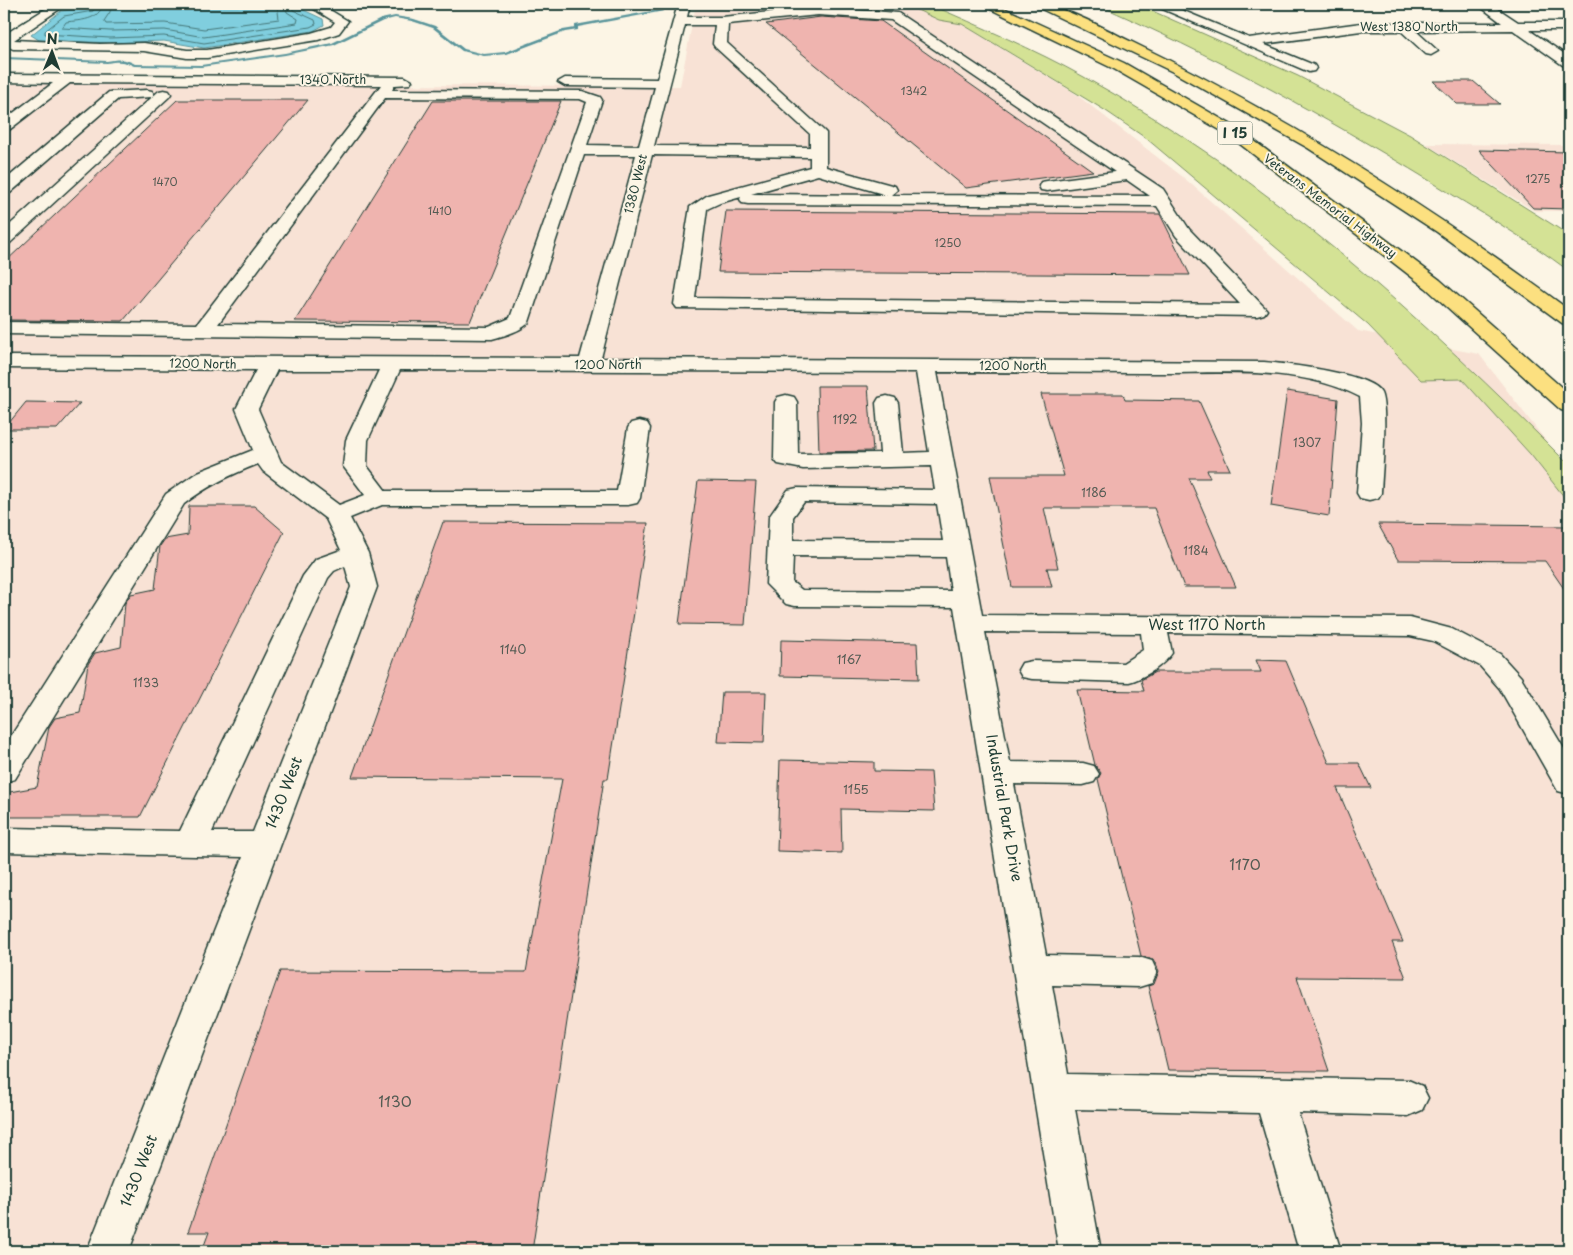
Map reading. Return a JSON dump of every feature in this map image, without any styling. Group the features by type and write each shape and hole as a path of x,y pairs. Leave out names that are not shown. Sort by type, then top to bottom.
{"highway":[{"path":"973,4 1015,17"},
{"name":"Veterans Memorial Highway","path":"986,4 1119,66 1232,130 1270,162 1434,284 1569,405"},
{"name":"I 15","path":"1037,4 1052,8 1189,74 1314,144 1431,218 1569,319"}],"street":[{"path":"61,4 14,34 8,39 8,42 13,45 144,47 187,54 248,48 328,33 340,25 342,21 312,4"},
{"name":"1380 West","path":"589,365 661,83 684,4"},
{"path":"1157,4 1309,68"},
{"path":"1483,4 1569,63"},
{"path":"679,21 722,21 818,11 894,16 1156,193 1182,232 1257,310 684,304 699,206 714,199 818,170 923,200"},
{"path":"722,21 720,44 818,133 818,170"},
{"path":"1252,26 1279,38"},
{"name":"West 1380 North","path":"1249,42 1361,27 1569,26"},
{"path":"1404,27 1431,51"},
{"name":"1340 North","path":"4,78 189,79 386,88 661,83"},
{"path":"4,127 66,79"},
{"path":"4,240 164,94 178,88 189,79"},
{"path":"4,328 492,333 519,322 595,100 582,95 386,88 203,330"},
{"path":"4,190 114,95 164,94"},
{"path":"578,150 818,152"},
{"path":"999,200 998,193 1130,175"},
{"path":"4,190 58,190"},
{"path":"714,199 1162,201"},
{"path":"85,363 113,329"},
{"name":"1200 North","path":"4,362 269,365 1213,367 1289,371 1335,379 1363,388 1371,394 1373,416 1369,493"},
{"name":"1430 West","path":"108,1251 364,587 356,554 336,515 271,466 265,453 247,409 269,365"},
{"path":"379,498 355,466 357,440 392,365"},
{"name":"Industrial Park Drive","path":"925,365 998,773 1080,1251"},
{"path":"786,402 786,459 803,462 942,459"},
{"path":"887,403 892,460"},
{"path":"336,515 379,498 628,498 638,428"},
{"path":"4,771 175,499 192,485 265,453"},
{"path":"949,496 797,495 781,517 780,548 958,549"},
{"name":"West 1170 North","path":"780,548 779,584 795,598 1153,624 1410,627 1442,635 1490,660 1511,684 1569,783"},
{"path":"190,844 316,576 325,565 356,554"},
{"path":"1032,670 1129,673 1158,653 1153,624"},
{"path":"998,773 1083,774"},
{"path":"4,840 264,845"},
{"path":"1032,970 1139,972"},
{"path":"1053,1091 1408,1098"},
{"path":"1273,1095 1319,1248"}],"shaded area":[{"path":"696,4 908,4 963,25 1073,92 1183,177 1358,331 1479,354 1569,471 1569,1251 4,1251 4,84 680,86"},
{"path":"1426,144 1569,145 1569,211 1535,211"}],"green space":[{"path":"904,4 929,4 1046,57 1084,77 1152,117 1280,205 1400,304 1514,410 1569,465 1569,503 1531,455 1462,379 1421,380 1368,325 1147,139 1106,111 962,24 939,20"},
{"path":"1096,4 1133,4 1148,9 1298,76 1410,135 1569,235 1569,271 1483,214 1389,156 1307,109 1182,43"}],"water":[{"path":"94,6 295,6 323,19 324,25 313,31 204,48 164,41 111,43 39,40 31,35 61,11"}],"building":[{"path":"821,17 881,21 1093,171 966,188 766,24"},
{"path":"1433,81 1473,81 1500,104 1457,104"},
{"path":"177,100 308,100 123,321 4,320 4,263"},
{"path":"433,101 561,101 470,322 295,321"},
{"path":"1479,150 1569,152 1569,209 1533,208"},
{"path":"726,211 1160,214 1190,275 718,272"},
{"path":"817,386 868,386 873,451 819,452"},
{"path":"1287,391 1338,399 1329,516 1271,506"},
{"path":"1041,394 1123,394 1125,400 1199,401 1230,470 1207,470 1210,478 1189,478 1236,587 1184,587 1154,508 1044,508 1058,568 1047,568 1052,587 1012,587 990,476 1064,476"},
{"path":"26,402 80,403 57,429 4,429"},
{"path":"698,481 756,482 745,625 679,624"},
{"path":"189,506 254,506 284,532 140,817 4,817 4,793 37,787 49,727 55,718 80,713 88,664 95,653 121,647 125,603 131,594 155,589 160,546 165,539 188,535"},
{"path":"443,522 648,523 608,779 604,779 532,1251 202,1251 209,1232 188,1232 280,971 526,972 562,779 352,777"},
{"path":"1378,524 1569,526 1569,596 1545,561 1398,560"},
{"path":"781,640 917,643 919,679 780,676"},
{"path":"1256,660 1286,661 1329,763 1359,763 1371,788 1337,788 1403,942 1392,942 1406,978 1297,977 1329,1071 1168,1070 1148,986 1154,984 1159,971 1153,959 1141,956 1098,779 1101,773 1095,765 1077,690 1144,691 1141,680 1155,672 1261,672"},
{"path":"722,692 766,692 764,743 718,742"},
{"path":"780,760 874,762 874,771 931,772 934,811 841,809 842,853 777,851"}],"waterway":[{"path":"785,4 799,4"},
{"path":"879,4 904,5"},
{"path":"4,58 107,62 121,60 128,61 134,65 201,66 285,54 333,44 382,20 395,17 413,20 434,27 463,50 484,55 506,53 564,31 577,29 576,26 663,10"}]}
